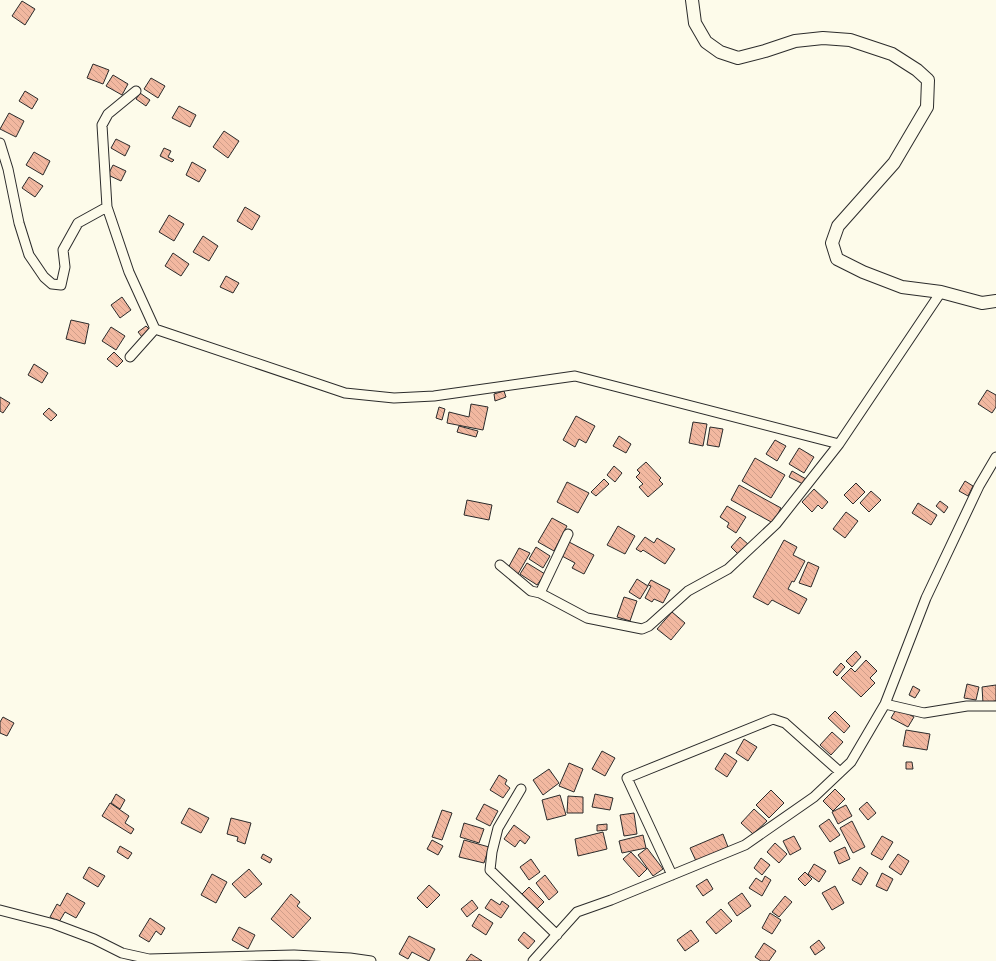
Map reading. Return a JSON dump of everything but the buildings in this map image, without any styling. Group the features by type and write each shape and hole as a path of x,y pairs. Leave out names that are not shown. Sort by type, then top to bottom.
{"main road":[{"path":"692,0 695,22 706,42 720,52 738,58 794,41 823,38 850,40 892,54 917,70 928,80 927,107 894,164 838,226 832,243 837,259 863,272 902,287 941,292 982,303 996,301"}],"street":[{"path":"136,91 108,114 102,125 107,207 129,272 155,329 345,393 394,398 434,396 575,376 838,444"},
{"path":"0,143 8,169 19,223 29,255 44,277 52,284 60,285 65,267 63,250 78,223 107,207"},
{"path":"500,565 531,591 540,593 587,618 642,629 649,626 688,591 728,569 776,524 838,444 941,292"},
{"path":"130,356 155,329"},
{"path":"533,961 577,912 745,845 814,797 851,762 885,704 926,598 979,486 996,457"},
{"path":"540,593 568,534"},
{"path":"885,704 924,713 967,706 996,706"},
{"path":"672,875 628,778 773,719 785,723 840,772"},
{"path":"521,789 498,828 492,852 490,870 557,935"},
{"path":"0,910 54,924 94,939 122,953 149,959 350,958 371,961"}]}
